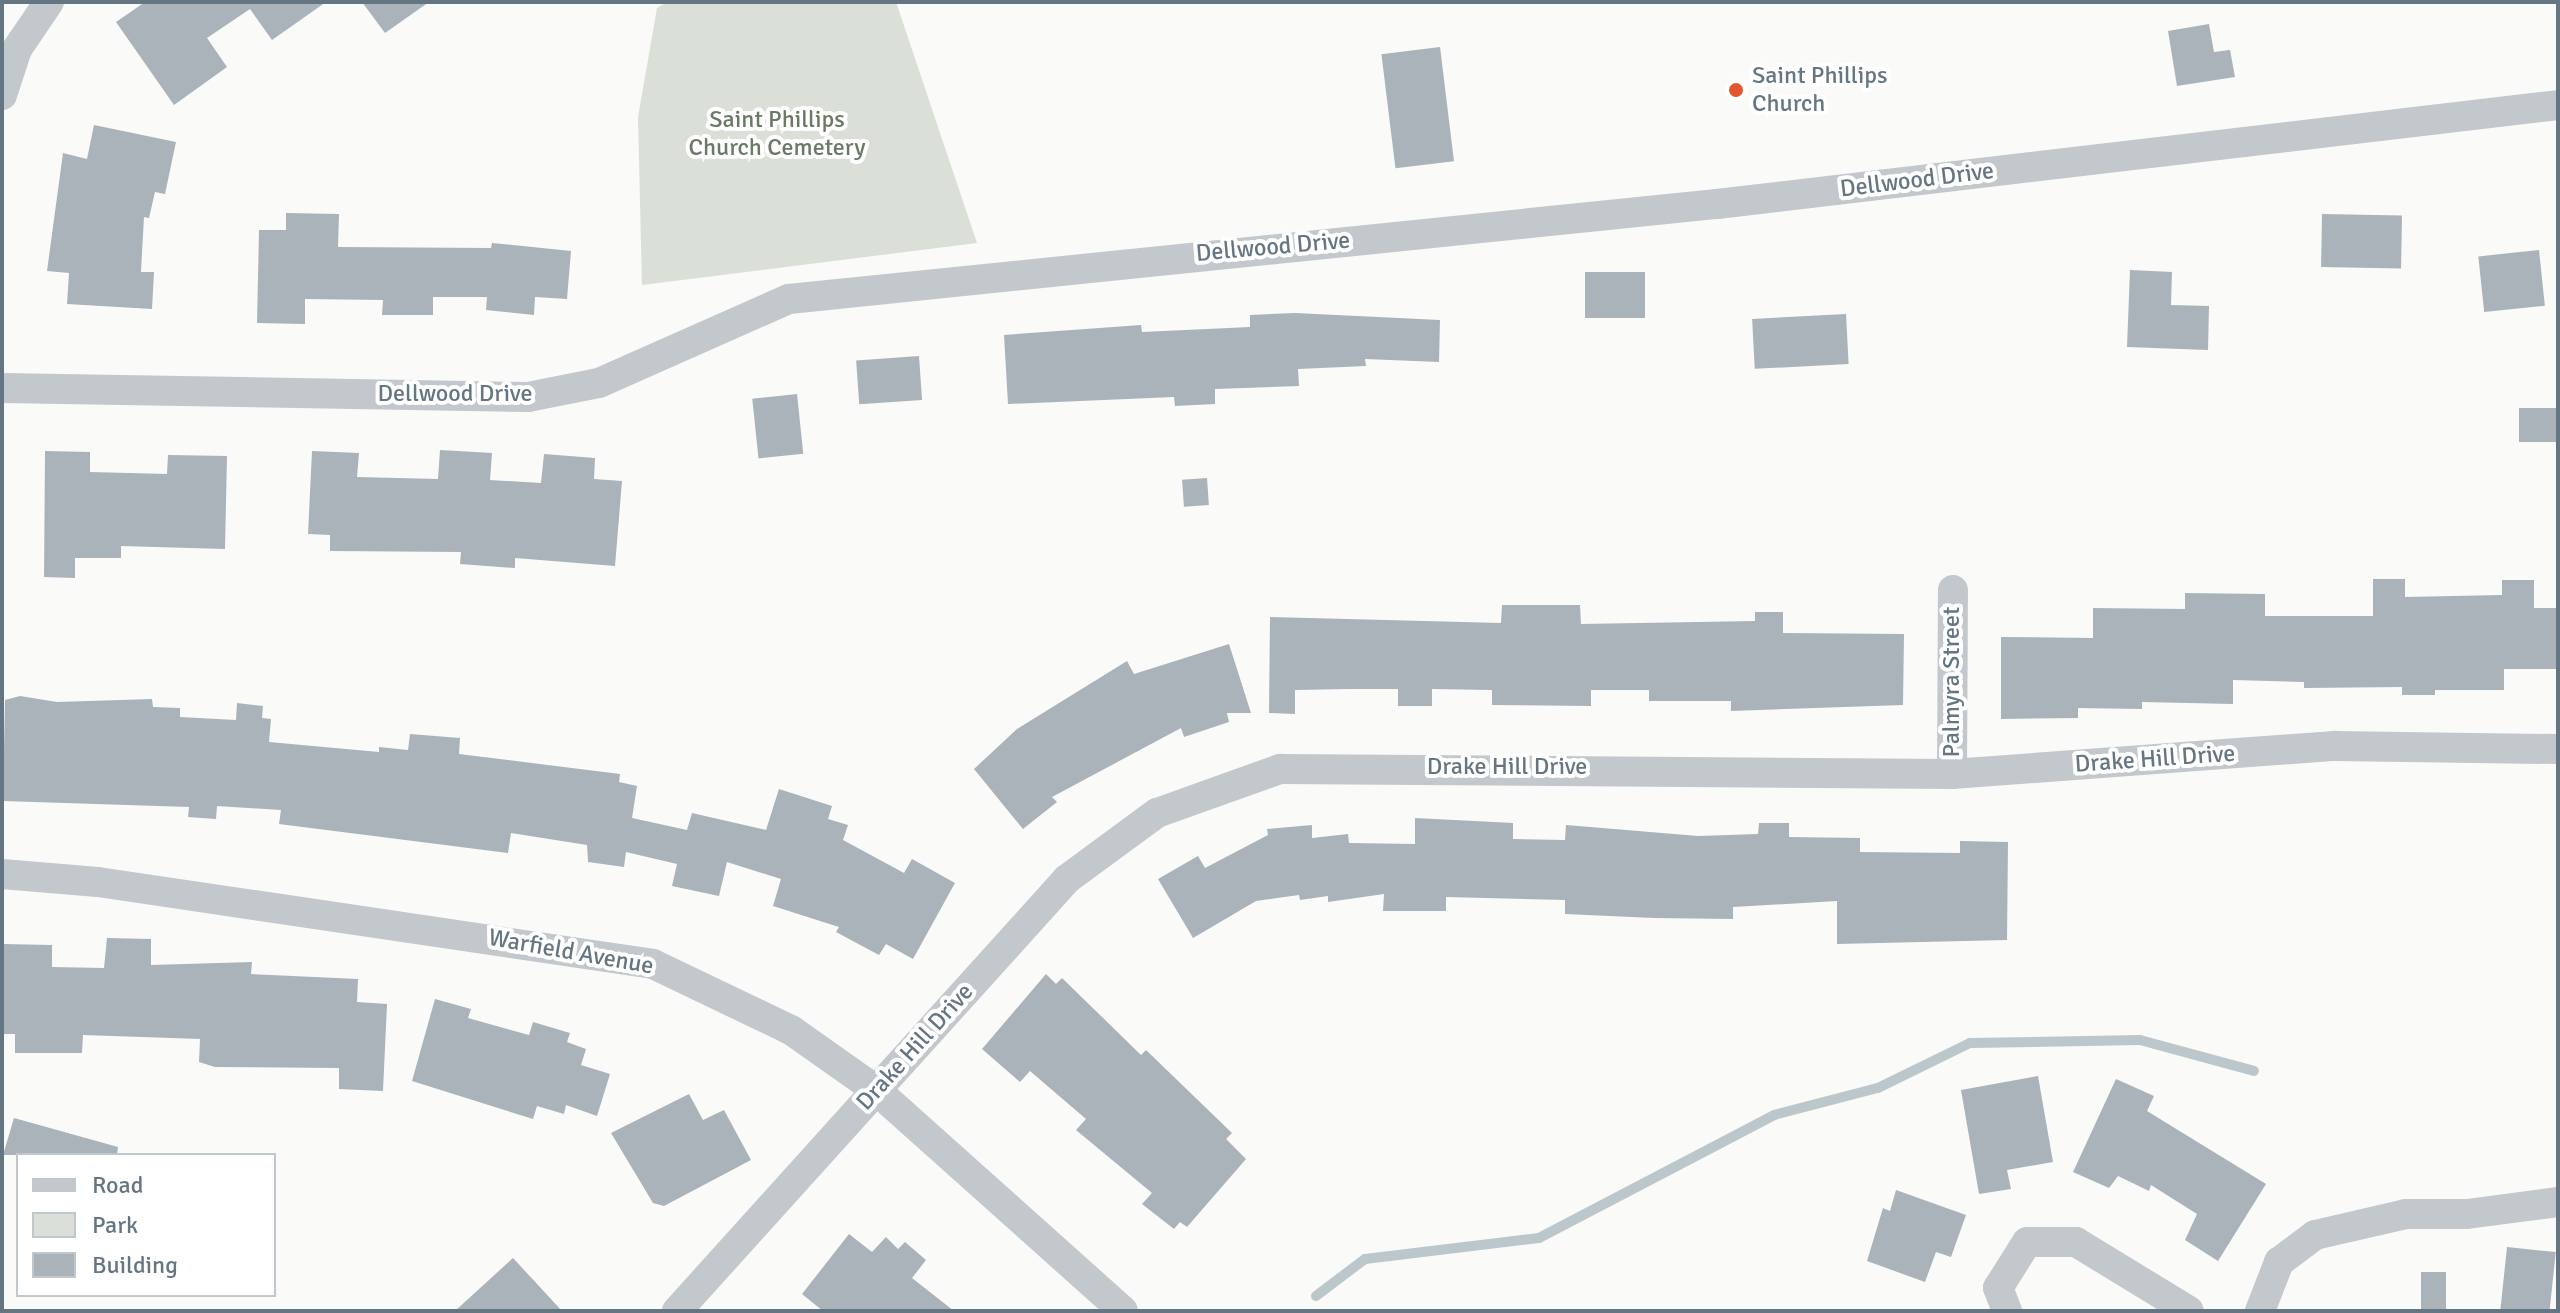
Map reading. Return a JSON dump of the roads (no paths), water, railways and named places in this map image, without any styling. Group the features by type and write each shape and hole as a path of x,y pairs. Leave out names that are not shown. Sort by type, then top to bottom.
{"street":[{"path":"2,95 17,49 49,2"},
{"name":"Dellwood Drive","path":"2,388 528,397 599,383 802,297 1717,204 2558,105"},
{"name":"Palmyra Street","path":"1952,774 1953,590"},
{"name":"Drake Hill Drive","path":"677,1311 1067,879 1157,813 1280,769 1952,774 2335,746 2558,749"},
{"name":"Warfield Avenue","path":"2,874 266,905 653,964 791,1030 876,1090 1123,1311"},
{"path":"2260,1311 2279,1262 2315,1235 2406,1214 2467,1214 2558,1202"},
{"path":"2007,1311 1998,1288 2027,1242 2076,1242 2189,1311"}],"waterway":[{"path":"1316,1296 1365,1259 1539,1238 1774,1115 1878,1088 1970,1043 2140,1040 2254,1071"}],"place":[{"name":"Saint Phillips Church","path":"1736,90"}],"park label":[{"name":"Saint Phillips Church Cemetery","path":"777,134"}]}
